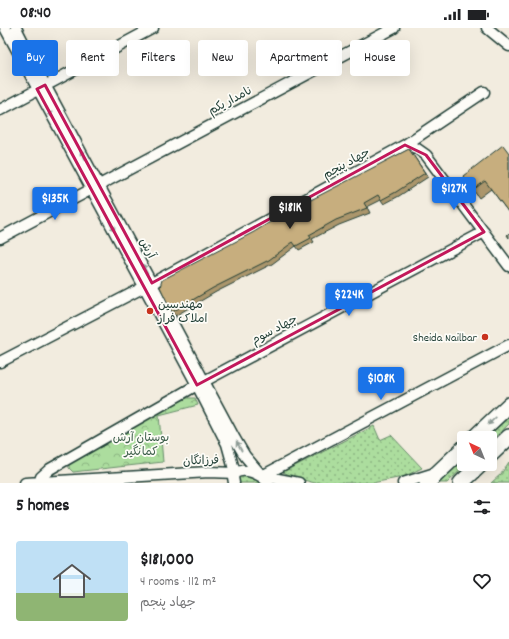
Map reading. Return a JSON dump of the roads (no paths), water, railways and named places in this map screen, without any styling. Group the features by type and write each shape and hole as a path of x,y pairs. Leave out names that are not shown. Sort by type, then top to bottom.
{"highway":[{"path":"481,431 509,405"},
{"path":"497,448 509,437"},
{"path":"427,483 457,455"},
{"path":"461,483 474,471"}],"street":[{"name":"آرش","path":"5,28 41,87 201,383 245,456 265,480"},
{"name":"آرش","path":"16,28 41,87"},
{"path":"0,110 153,28"},
{"name":"نامدار یکم","path":"0,238 95,186 394,28"},
{"path":"487,28 509,46"},
{"name":"جهاد پنجم","path":"0,362 148,285 404,145 484,92"},
{"path":"404,145 416,148 426,155 509,266"},
{"name":"جهاد سوم","path":"39,483 41,477 50,469 201,383 484,232"},
{"path":"265,480 509,345"},
{"name":"آرش","path":"201,383 227,444 234,478"},
{"name":"فرزانگان","path":"25,483 209,472 234,478 243,470 265,480"},
{"path":"403,483 439,472"},
{"path":"265,480 298,483"}],"place":[{"name":"مهندسین املاک فراز","path":"150,311"},
{"name":"Sheida Nailbar","path":"485,337"}],"park label":[{"name":"بوستان آرش کمانگیر","path":"141,444"}]}
